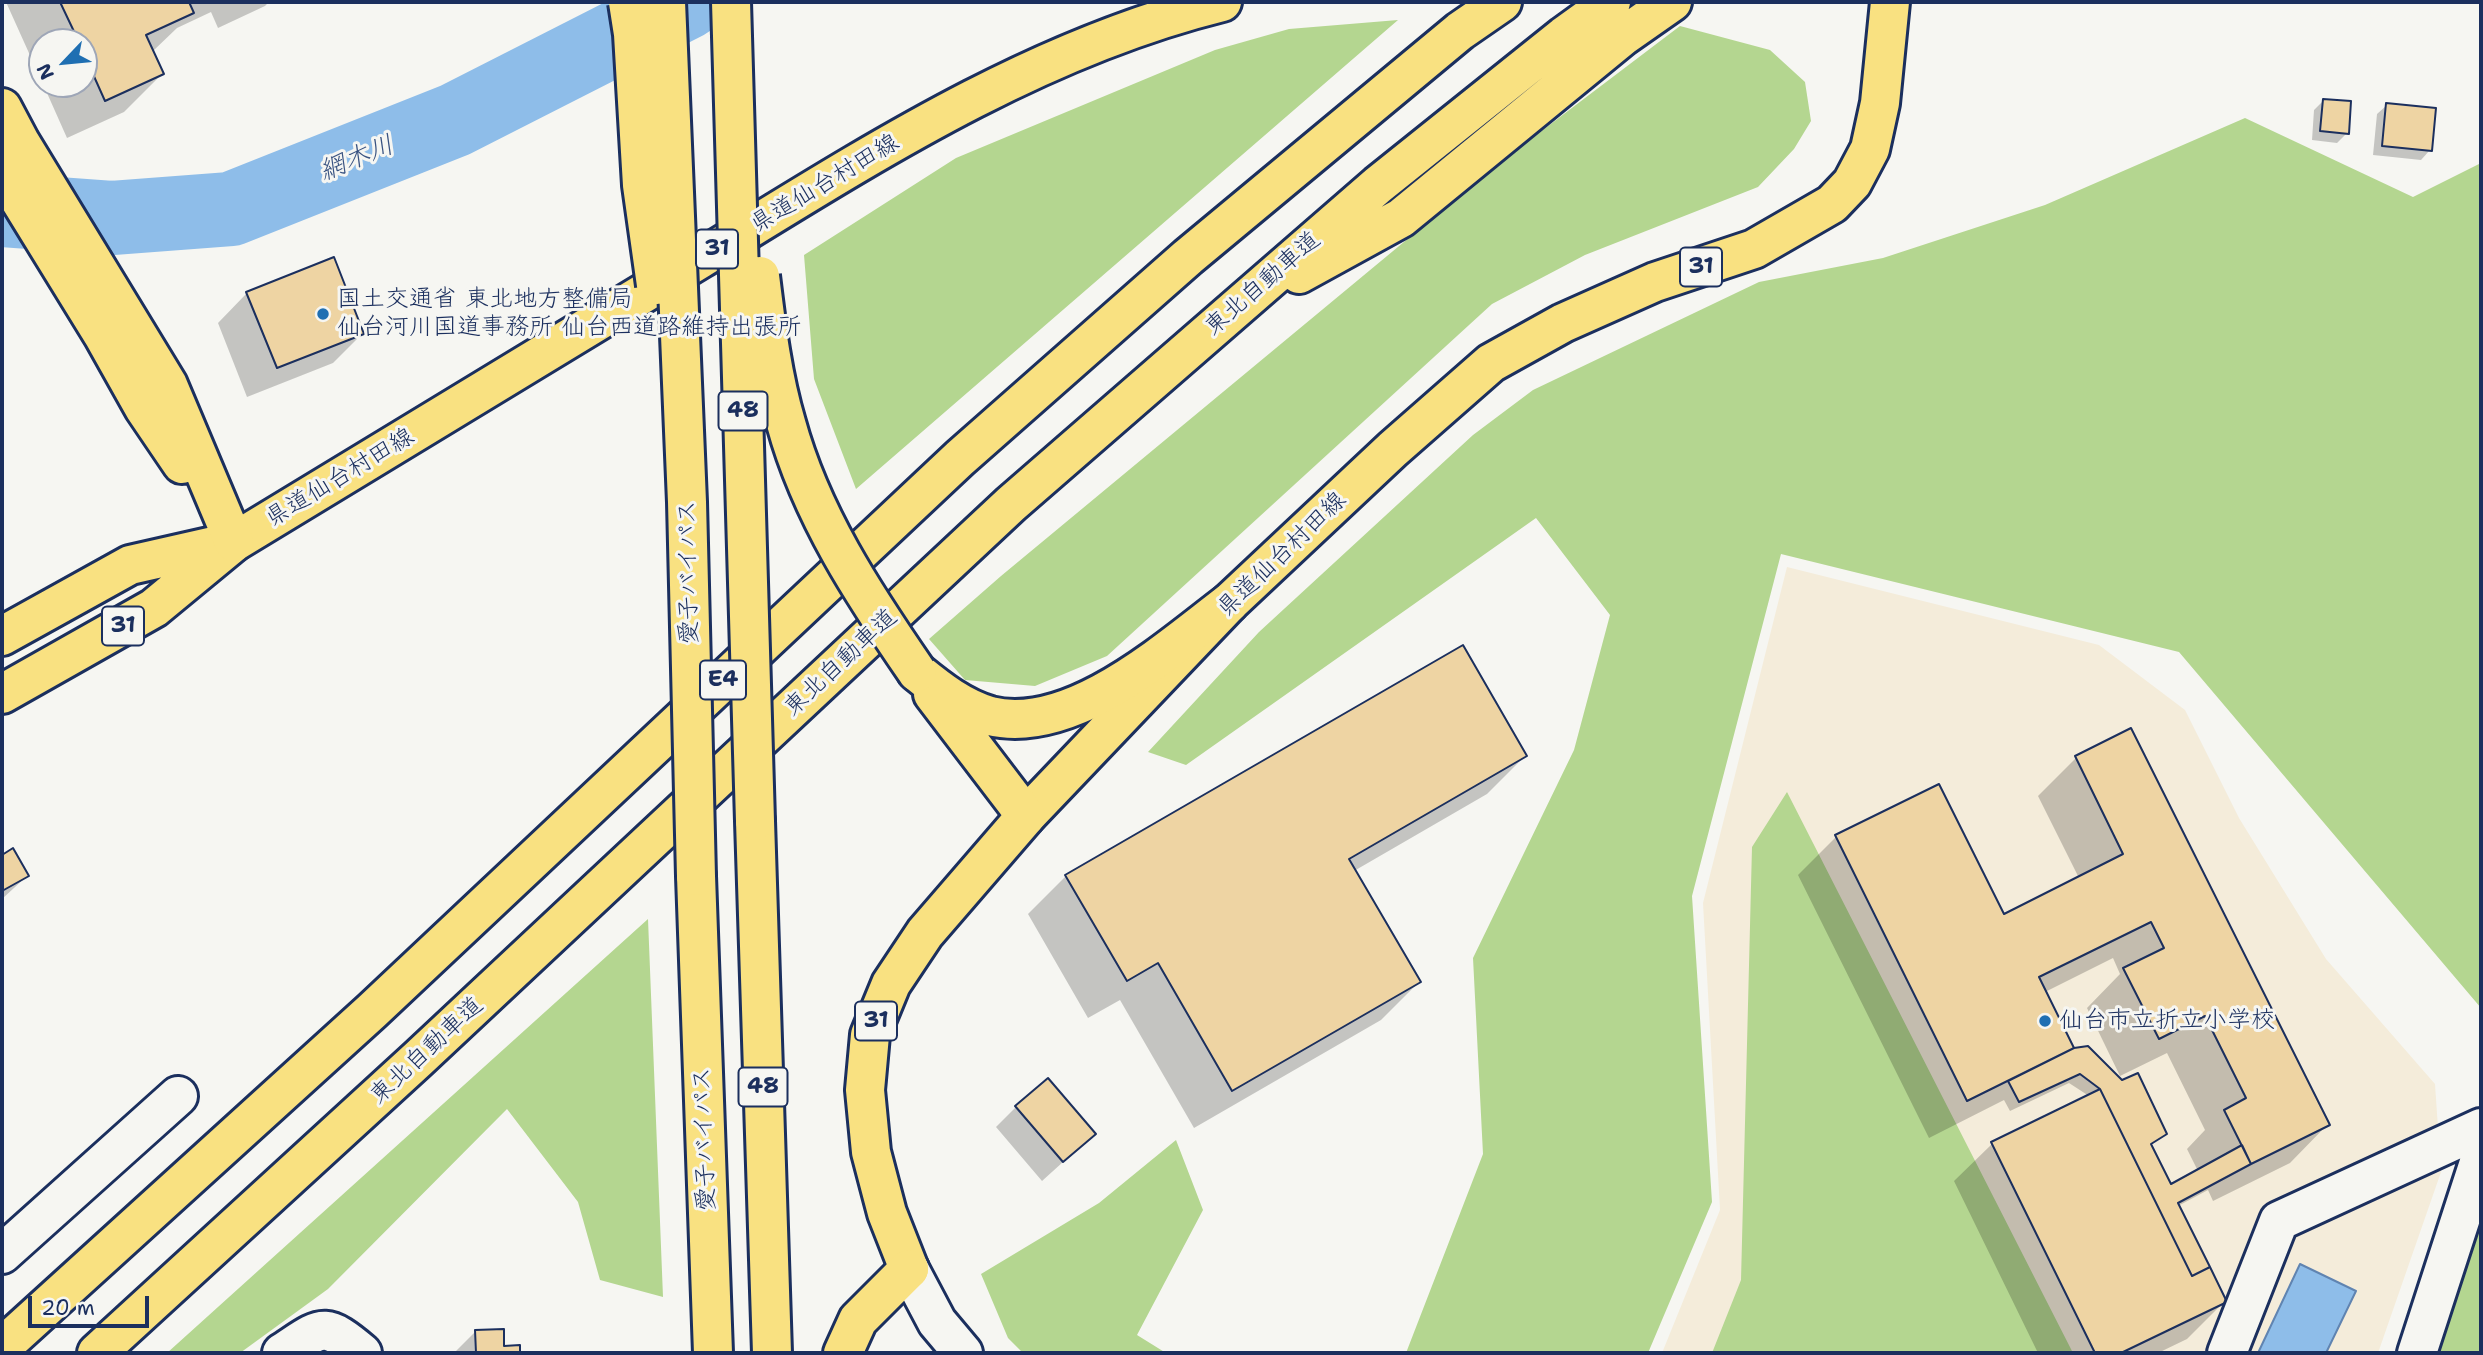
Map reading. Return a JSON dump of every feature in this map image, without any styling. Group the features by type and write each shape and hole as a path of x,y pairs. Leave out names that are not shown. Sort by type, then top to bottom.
{"main road":[{"path":"628,2 642,185 687,502"},
{"name":"愛子バイパス","path":"666,2 687,502 696,876 713,1353"},
{"path":"731,2 760,279 786,423 804,477 852,573 917,673 1026,816"},
{"name":"48","path":"731,2 772,1353"},
{"name":"県道仙台村田線","path":"2,694 154,608 234,542 826,182 957,107 1089,46 1155,20 1222,2"},
{"path":"1460,31 1494,2"},
{"path":"1460,31 1502,2"},
{"path":"1231,312 1401,218 1616,19 1672,2"},
{"name":"県道仙台村田線","path":"909,1269 887,1213 871,1152 865,1090 870,1035 891,984 925,933 1026,816 1229,603 1393,449 1491,363 1563,323 1655,282 1754,248 1832,204 1852,183 1870,149 1880,103 1890,2"},
{"name":"東北自動車道","path":"97,1353 418,1059 1011,504 1378,185 1564,36 1616,19"},
{"name":"E4","path":"2,1347 372,1011 960,458 1188,257 1460,31"},
{"path":"2,108 11,157 115,328 144,408 234,542"},
{"name":"県道仙台村田線","path":"2,636 130,565 234,542"},
{"path":"917,673 955,701 990,716 1024,718 1052,714 1115,685 1154,660 1229,603"},
{"path":"843,1353 858,1320 909,1269"}],"street":[{"path":"2,1254 178,1096"},
{"path":"2227,1353 2279,1221 2481,1128"},
{"path":"2417,1353 2481,1156"},
{"path":"909,1269 937,1322 964,1353"},
{"path":"282,1353 314,1332 323,1331 338,1333 362,1353"}],"shaded area":[{"name":"仙台市立折立小学校","path":"1787,567 2099,645 2185,710 2239,818 2326,959 2435,1084 2441,1172 2378,1353 1662,1353 1720,1210 1703,903"}],"green space":[{"path":"1398,20 856,489 814,379 804,255 956,158 1215,50 1289,29"},
{"path":"1680,26 1770,50 1805,82 1811,121 1794,149 1758,187 1585,255 1492,304 1107,656 1035,686 965,680 929,639 1001,576 1498,164"},
{"path":"2245,118 2413,197 2481,163 2481,1008 2179,652 1781,554 1692,896 1712,1202 1648,1353 1406,1353 1483,1154 1473,958 1574,750 1610,615 1536,518 1186,765 1148,752 1259,632 1473,435 1533,390 1759,282 1883,258 2045,205"},
{"path":"1787,792 2073,1353 1712,1353 1741,1280 1752,847"},
{"path":"648,919 663,1297 600,1280 578,1202 507,1109 328,1289 240,1353 167,1353"},
{"path":"2481,1133 2481,1353 2426,1353"},
{"path":"1176,1140 1203,1210 1137,1335 1166,1353 1023,1353 1008,1338 981,1274 1099,1203"}],"water":[{"path":"2300,1264 2356,1291 2326,1353 2258,1353"}],"building":[{"path":"60,2 189,2 194,13 146,35 164,74 105,101 98,85 98,28 72,28"},
{"path":"2323,99 2351,101 2349,134 2320,131"},
{"path":"2386,103 2436,108 2432,151 2382,146"},
{"path":"334,257 364,334 277,368 246,292"},
{"path":"1463,645 1527,756 1349,859 1421,982 1232,1091 1158,963 1127,981 1065,875"},
{"path":"2131,728 2330,1125 2251,1164 2224,1110 2246,1098 2205,1016 2159,1039 2123,968 2164,948 2151,922 2039,977 2074,1048 1967,1101 1835,835 1939,784 2004,914 2123,854 2075,756"},
{"path":"13,848 29,876 2,891 2,855"},
{"path":"2088,1046 2122,1080 2138,1073 2167,1134 2151,1144 2171,1184 2242,1145 2251,1164 2178,1203 2210,1267 2192,1276 2100,1089 2080,1074 2019,1102 2008,1081 2074,1048"},
{"path":"1048,1078 1096,1134 1063,1162 1015,1106"},
{"path":"2100,1089 2192,1276 2210,1267 2227,1302 2121,1353 2095,1353 1991,1142"},
{"path":"504,1329 504,1346 520,1345 520,1353 476,1353 475,1330"}],"waterway":[{"name":"網木川","path":"2,210 112,218 231,209 455,120 687,2"}],"place":[{"name":"国土交通省 東北地方整備局 仙台河川国道事務所 仙台西道路維持出張所","path":"323,314"},
{"name":"仙台市立折立小学校","path":"2045,1021"}]}
